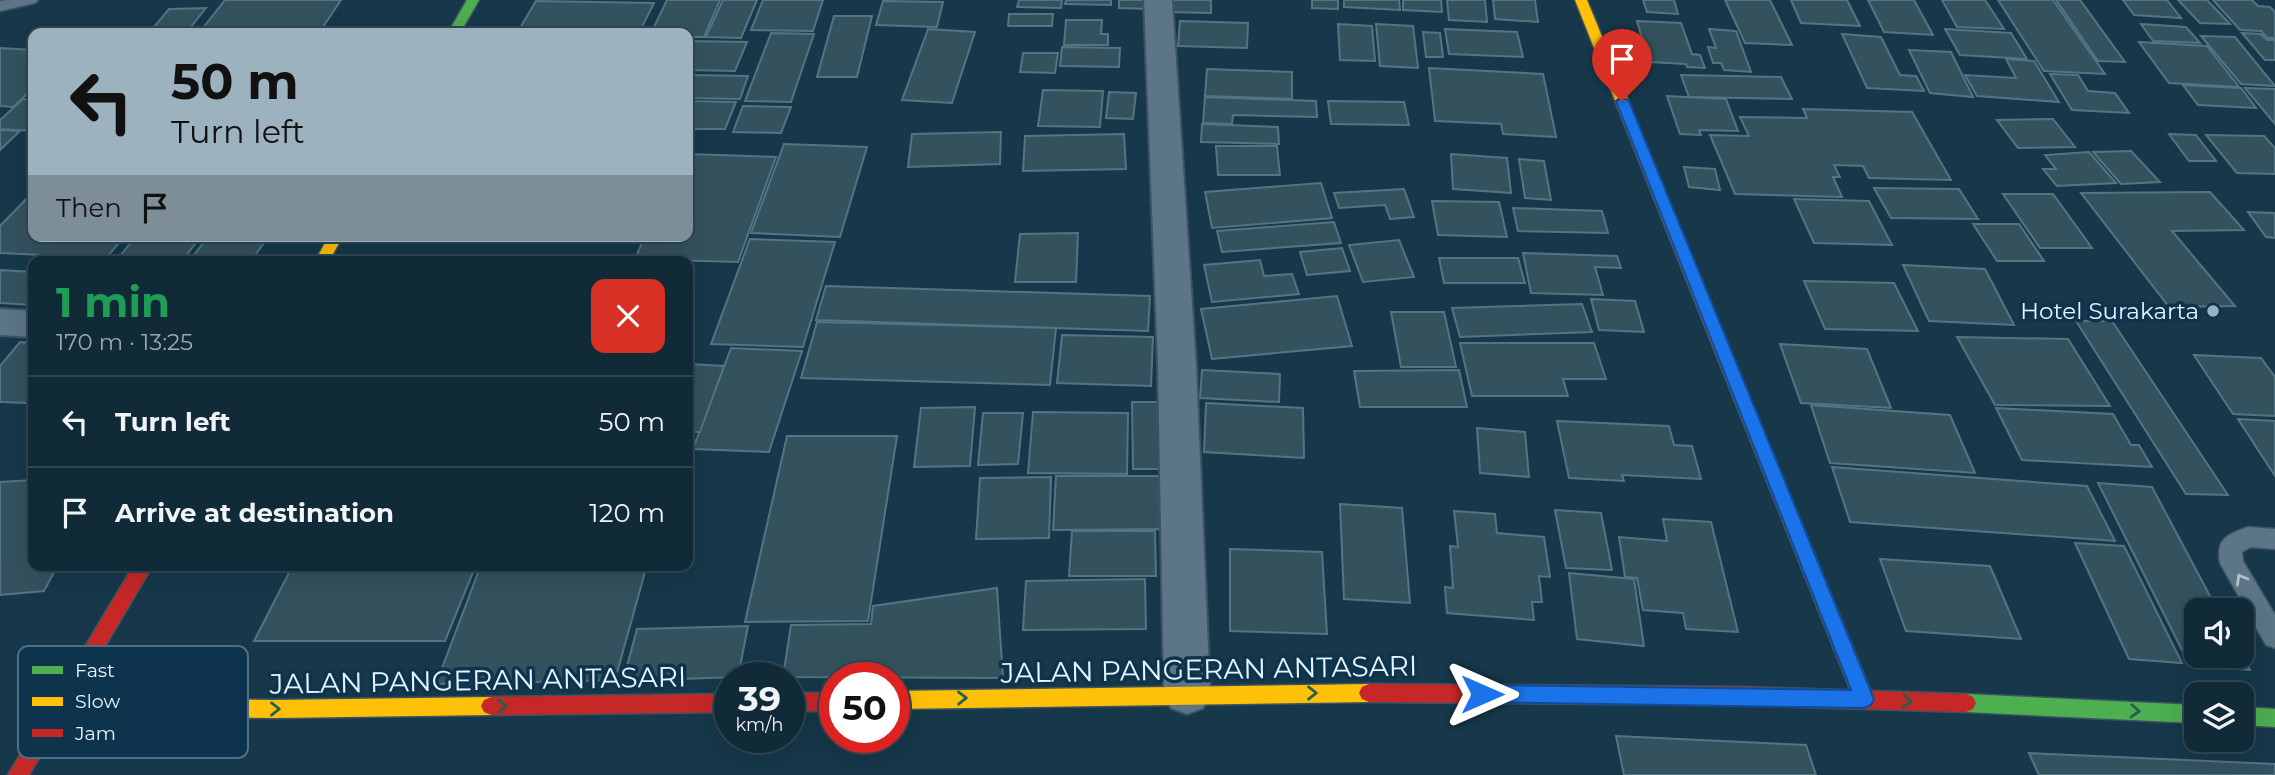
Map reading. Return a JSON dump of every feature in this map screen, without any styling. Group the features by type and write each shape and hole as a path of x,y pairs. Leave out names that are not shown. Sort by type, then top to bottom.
{"main road":[{"path":"457,28 473,0"},
{"path":"1581,0 1864,699"},
{"path":"96,646 140,571"},
{"name":"JALAN PANGERAN ANTASARI","path":"910,700 1187,693 1536,694 1864,699 2184,713"},
{"name":"JALAN PANGERAN ANTASARI","path":"248,709 714,703"},
{"path":"2254,717 2275,718"},
{"path":"18,775 28,758"}],"street":[{"path":"1158,0 1177,365 1187,693"},
{"path":"0,322 28,324"}],"lane":[{"path":"0,6 30,0"},
{"path":"2275,539 2248,537 2229,548 2232,564 2275,638"}],"building":[{"path":"225,0 341,0 322,28 203,28"},
{"path":"667,0 720,0 704,37 693,37 693,28 653,28"},
{"path":"723,0 757,0 741,38 706,37"},
{"path":"763,0 823,0 813,31 751,30"},
{"path":"1019,0 1062,0 1061,8 1017,7"},
{"path":"1066,0 1111,0 1111,5 1065,4"},
{"path":"1119,0 1148,0 1148,9 1119,8"},
{"path":"1167,0 1211,0 1211,13 1166,12"},
{"path":"1312,0 1338,0 1338,9 1312,8"},
{"path":"1344,0 1399,0 1400,10 1344,7"},
{"path":"1403,0 1441,0 1442,12 1403,10"},
{"path":"1447,0 1485,0 1487,22 1449,20"},
{"path":"1493,0 1535,0 1538,22 1495,19"},
{"path":"1643,0 1674,0 1678,14 1647,12"},
{"path":"1725,0 1770,0 1792,45 1745,43"},
{"path":"1791,0 1847,0 1860,26 1801,23"},
{"path":"1868,0 1914,0 1933,35 1884,32"},
{"path":"1942,0 1985,0 2004,29 1957,27"},
{"path":"1998,0 2053,0 2105,74 2044,71"},
{"path":"2056,0 2080,0 2125,62 2098,61"},
{"path":"2123,0 2167,0 2181,18 2134,15"},
{"path":"2178,0 2207,0 2230,24 2200,23"},
{"path":"2213,0 2252,0 2258,6 2270,7 2275,12 2275,38 2268,38 2261,31 2240,30"},
{"path":"536,1 654,3 642,28 520,28"},
{"path":"883,1 943,2 937,27 876,25"},
{"path":"206,8 190,28 153,28 169,9"},
{"path":"1009,14 1053,14 1052,26 1008,26"},
{"path":"834,16 872,16 857,77 817,77"},
{"path":"1066,20 1102,20 1101,34 1108,34 1108,45 1064,45"},
{"path":"1180,21 1248,23 1247,48 1178,46"},
{"path":"1637,21 1681,23 1692,54 1700,55 1705,68 1649,62"},
{"path":"1338,24 1372,26 1375,61 1340,60"},
{"path":"1376,24 1413,26 1418,68 1380,66"},
{"path":"2141,24 2186,27 2200,43 2153,41"},
{"path":"928,29 975,32 952,103 902,100"},
{"path":"1445,29 1517,32 1523,57 1449,54"},
{"path":"1709,29 1736,31 1751,72 1724,70 1721,63 1713,63 1708,47 1716,48"},
{"path":"1945,29 2011,33 2027,59 1960,55"},
{"path":"1423,32 1440,33 1443,57 1426,57"},
{"path":"771,33 814,34 791,102 745,101"},
{"path":"2242,33 2261,34 2267,40 2275,40 2275,60 2265,60"},
{"path":"1842,34 1881,37 1900,75 1916,76 1924,91 1867,88"},
{"path":"2201,36 2235,37 2275,86 2241,84"},
{"path":"693,41 747,42 735,71 693,70"},
{"path":"2139,42 2207,46 2239,87 2169,83"},
{"path":"1062,47 1120,48 1119,67 1060,66"},
{"path":"0,48 28,50 28,93 13,107 0,106"},
{"path":"1909,50 1951,52 1973,97 1930,93"},
{"path":"1023,53 1058,53 1055,73 1020,72"},
{"path":"2006,59 2034,61 2059,102 1977,96 1965,75 2016,78"},
{"path":"1429,68 1543,74 1556,137 1503,134 1501,124 1435,121"},
{"path":"1207,69 1292,72 1292,99 1205,96"},
{"path":"2050,74 2078,75 2088,91 2115,93 2129,113 2072,110"},
{"path":"693,75 748,76 740,99 693,98"},
{"path":"1681,75 1781,77 1792,99 1689,97"},
{"path":"2183,85 2241,88 2256,108 2198,105"},
{"path":"2245,88 2275,89 2275,124"},
{"path":"1043,90 1103,91 1100,127 1038,126"},
{"path":"1109,92 1136,93 1133,119 1106,118"},
{"path":"1667,96 1726,99 1738,131 1699,130 1701,135 1680,134"},
{"path":"1205,97 1316,101 1317,117 1233,115 1232,124 1203,123"},
{"path":"23,99 28,100 28,131 0,129 0,120"},
{"path":"693,101 736,102 725,129 693,129"},
{"path":"1328,101 1404,102 1409,125 1331,124"},
{"path":"743,106 791,107 781,133 733,132"},
{"path":"1803,109 1912,112 1951,180 1869,178 1863,166 1834,165 1840,177 1833,177 1842,197 1735,194 1710,135 1749,136 1740,117 1807,118"},
{"path":"2053,119 2075,147 2018,148 1997,120"},
{"path":"1202,124 1278,127 1279,144 1201,142"},
{"path":"0,130 20,131 0,150"},
{"path":"1001,132 1000,164 908,167 912,134"},
{"path":"1124,134 1126,169 1023,171 1025,136"},
{"path":"2169,134 2196,135 2216,161 2189,161"},
{"path":"2206,135 2264,136 2275,148 2275,174 2237,173"},
{"path":"784,144 867,147 840,237 751,233"},
{"path":"1216,146 1277,146 1280,175 1218,175"},
{"path":"2131,151 2160,182 2121,184 2093,152"},
{"path":"2089,152 2116,183 2057,186 2043,169 2056,169 2045,155"},
{"path":"693,154 776,157 738,262 693,261 693,256 636,256 642,242 693,242"},
{"path":"1451,154 1507,158 1511,193 1453,189"},
{"path":"1519,159 1544,161 1551,200 1525,198"},
{"path":"1684,167 1715,169 1720,190 1689,187"},
{"path":"1321,183 1332,218 1212,228 1205,192"},
{"path":"1874,188 1959,189 1978,219 1891,218"},
{"path":"1404,189 1414,217 1390,219 1385,205 1339,208 1334,193"},
{"path":"2210,192 2244,230 2172,231 2235,306 2169,307 2081,193"},
{"path":"2003,194 2053,194 2092,248 2040,248"},
{"path":"28,197 28,242 120,242 108,256 0,253 0,226"},
{"path":"1794,199 1869,201 1892,245 1814,243"},
{"path":"1432,201 1499,202 1507,237 1438,235"},
{"path":"1513,208 1602,211 1608,233 1518,231"},
{"path":"2248,212 2275,213 2275,238 2266,237"},
{"path":"1334,222 1341,243 1222,252 1217,231"},
{"path":"1973,224 2019,224 2044,261 1997,261"},
{"path":"1078,233 1076,282 1015,282 1020,234"},
{"path":"750,239 835,242 803,347 711,344"},
{"path":"1399,240 1414,277 1363,282 1349,245"},
{"path":"131,242 196,242 186,256 120,256"},
{"path":"204,242 265,242 255,256 193,256"},
{"path":"1342,248 1350,271 1307,275 1300,252"},
{"path":"1523,253 1617,256 1621,268 1595,267 1603,295 1531,293"},
{"path":"1439,258 1518,258 1525,283 1444,283"},
{"path":"1260,260 1264,276 1292,274 1299,294 1212,302 1204,265"},
{"path":"1903,265 1985,269 2014,325 1929,321"},
{"path":"0,270 28,272 28,305 0,303"},
{"path":"1804,281 1894,283 1918,331 1825,329"},
{"path":"826,286 1150,296 1148,331 816,320"},
{"path":"1337,296 1352,346 1212,359 1201,309"},
{"path":"1591,299 1635,301 1644,332 1599,330"},
{"path":"1582,304 1592,332 1460,337 1452,308"},
{"path":"1391,312 1444,312 1456,367 1401,367"},
{"path":"2076,321 2112,321 2228,495 2186,494"},
{"path":"817,322 1056,328 1050,385 801,378"},
{"path":"1062,335 1153,337 1151,386 1057,383"},
{"path":"1957,337 2068,339 2110,406 1995,405"},
{"path":"20,342 28,343 27,403 0,402 0,366"},
{"path":"1460,343 1594,343 1606,379 1563,379 1568,396 1472,396"},
{"path":"1780,344 1867,349 1891,408 1801,403"},
{"path":"731,348 802,351 769,452 693,449"},
{"path":"2194,355 2261,358 2275,377 2275,416 2233,414"},
{"path":"693,364 724,366 700,432 693,432"},
{"path":"1202,370 1280,374 1279,402 1200,398"},
{"path":"1459,370 1467,407 1360,407 1354,371"},
{"path":"1132,402 1160,402 1162,469 1133,469"},
{"path":"1206,403 1303,408 1304,458 1204,452"},
{"path":"1811,405 1950,415 1975,473 1830,463"},
{"path":"975,407 970,466 914,467 921,408"},
{"path":"1996,408 2113,414 2131,445 2139,445 2152,467 2022,460"},
{"path":"1033,412 1128,413 1127,474 1028,473"},
{"path":"983,413 1023,413 1018,464 978,465"},
{"path":"2238,419 2275,421 2275,476"},
{"path":"1557,421 1669,426 1674,445 1692,446 1701,479 1622,475 1624,481 1569,478"},
{"path":"1477,428 1525,432 1529,477 1480,473"},
{"path":"787,436 897,436 868,621 745,622"},
{"path":"1832,467 2087,486 2115,541 1850,522"},
{"path":"1056,476 1176,476 1177,529 1053,530"},
{"path":"1051,477 1049,538 976,539 980,478"},
{"path":"28,480 28,571 55,571 44,591 0,595 0,482"},
{"path":"2098,483 2152,487 2211,598 2184,598 2184,654"},
{"path":"1340,504 1402,508 1410,603 1344,599"},
{"path":"1555,510 1601,513 1612,570 1566,568"},
{"path":"1454,511 1495,514 1497,533 1544,537 1550,577 1539,576 1542,602 1532,602 1534,620 1447,613 1445,587 1453,588 1450,546 1458,547"},
{"path":"1663,519 1711,522 1738,632 1686,629 1683,613 1643,610 1637,578 1625,577 1619,537 1667,541"},
{"path":"1072,531 1155,531 1156,576 1069,576"},
{"path":"2075,543 2124,546 2182,663 2129,659"},
{"path":"1230,549 1322,552 1327,634 1230,631"},
{"path":"1880,559 1990,566 2021,639 1906,631"},
{"path":"290,571 474,571 445,641 254,641"},
{"path":"479,571 645,571 615,680 436,684"},
{"path":"1569,573 1634,579 1644,646 1577,639"},
{"path":"1145,579 1146,629 1023,630 1026,581"},
{"path":"997,588 1003,678 910,678 910,662 819,662 819,677 805,677 805,662 785,662 791,625 871,624 873,606"},
{"path":"748,626 741,662 714,662 714,678 623,681 637,629"},
{"path":"1616,736 1806,745 1816,775 1624,775"},
{"path":"2029,753 2275,764 2275,775 2039,775"}],"traffic: fast":[{"path":"457,28 473,0"},
{"path":"1724,354 1864,699"},
{"path":"1966,703 2184,713"},
{"path":"2254,717 2275,718"}],"traffic: slow":[{"path":"1581,0 1724,354"},
{"path":"325,256 333,242"},
{"path":"910,700 1369,693"},
{"path":"248,709 491,706"}],"traffic: jam":[{"path":"95,646 140,571"},
{"path":"1369,693 1742,696 1966,703"},
{"path":"805,702 819,702"},
{"path":"491,706 714,703"},
{"path":"18,775 28,758"}],"place":[{"name":"Hotel Surakarta","path":"2213,311"}],"route":[{"path":"1482,694 1864,699 1622,101"}]}
